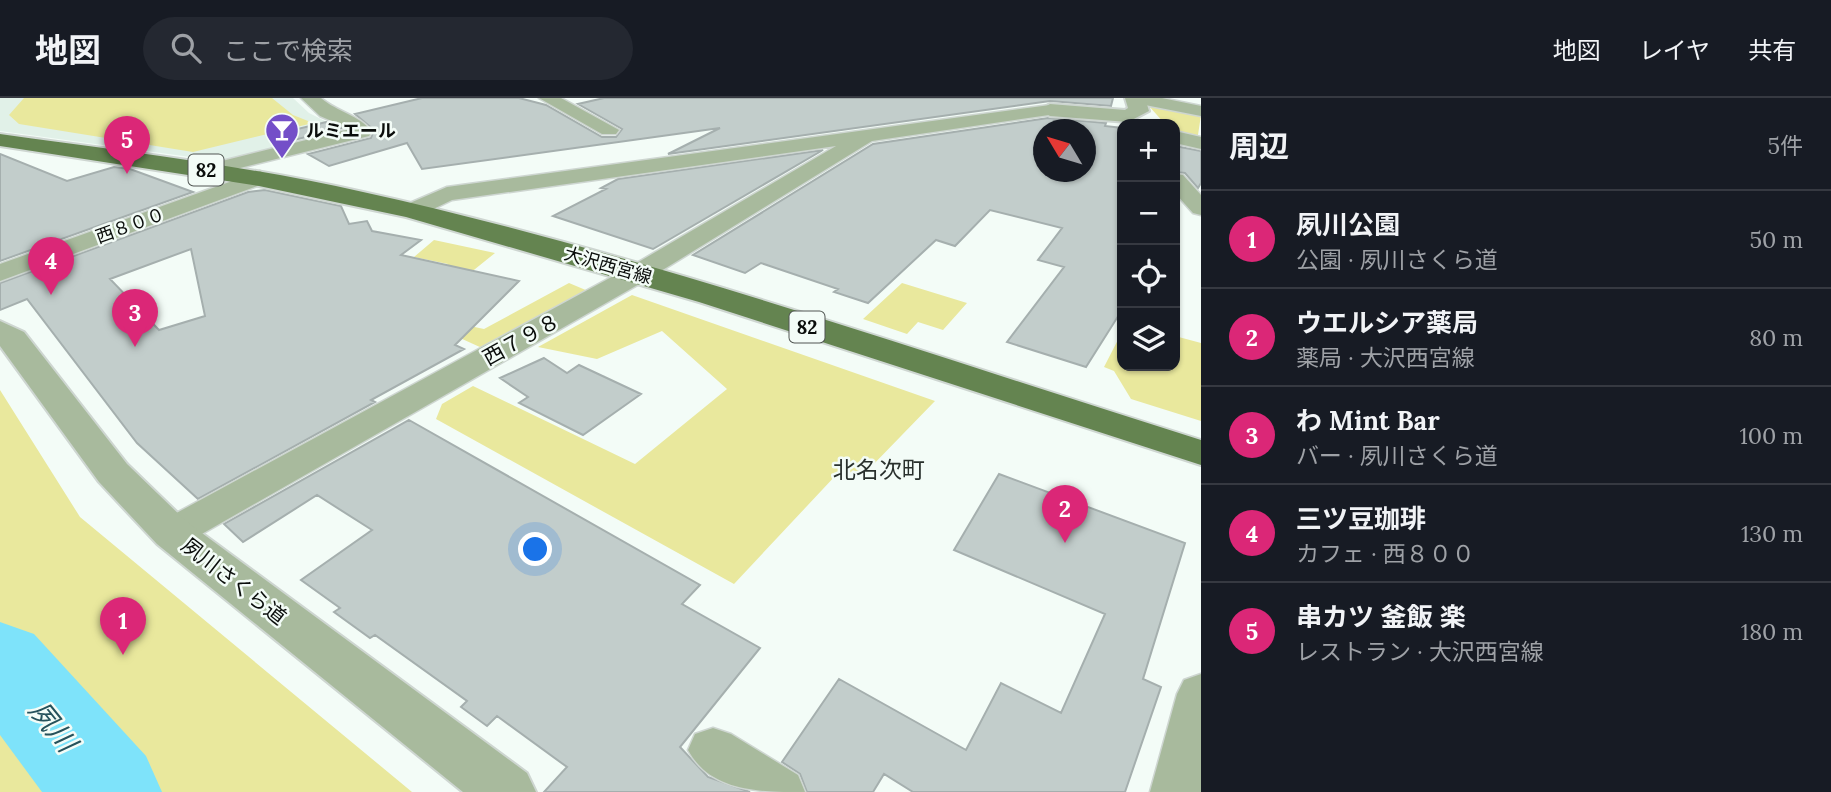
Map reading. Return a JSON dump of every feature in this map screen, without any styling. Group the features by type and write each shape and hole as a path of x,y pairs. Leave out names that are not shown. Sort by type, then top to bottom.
{"main road":[{"name":"大沢西宮線","path":"0,141 260,177 411,211 639,273 1201,453"}],"street":[{"path":"208,171 362,132 358,126 326,112 310,98"},
{"path":"548,98 609,130"},
{"path":"989,100 1050,110 1121,116 1140,108 1201,111"},
{"path":"411,211 447,194 1050,110"},
{"name":"西７９８","path":"172,533 639,273 864,137"},
{"path":"1180,138 1201,143"},
{"name":"西８００","path":"0,273 260,177"},
{"path":"1177,182 1201,208"},
{"name":"夙川さくら道","path":"0,331 12,339 113,473 172,533 507,792"},
{"path":"1176,792 1201,694"},
{"path":"713,750 779,792"}],"shaded area":[{"path":"0,98 293,98 309,113 339,128 337,131 227,162 0,131"},
{"path":"24,98 272,98 293,115 313,123 193,152 19,124 9,115"},
{"path":"1148,105 1201,115 1198,135 1201,139 1180,134 1180,119 1161,119"},
{"path":"434,240 495,253 418,315 484,329 569,283 588,291 482,348 427,323 396,334 353,305 292,293 327,280 408,297 448,264 414,257"},
{"path":"902,283 967,303 943,330 918,322 907,334 863,319"},
{"path":"632,295 935,401 868,470 837,474 734,584 436,419 442,404 473,386 635,464 727,389 662,331 597,359 538,347"},
{"path":"1180,337 1201,343 1201,421 1131,399 1114,371 1104,367 1117,342 1117,371 1180,371"},
{"path":"0,390 80,517 412,792 0,792"}],"building":[{"path":"422,98 519,98 546,105 602,137 616,137 622,129 578,104 604,98 1113,98 1111,106 1050,101 668,154 720,128 422,169 407,143 329,166 308,154 371,138 374,130 355,114"},
{"path":"1033,120 1033,182 1096,182 1096,122 1117,127 1117,318 1086,367 1007,342 1064,267 1038,260 1062,228 990,210 955,246 936,240 868,303 834,292 838,289 761,263 745,273 693,255 873,144"},
{"path":"326,122 342,128 286,142 273,135"},
{"path":"1180,147 1201,151 1201,183 1198,188 1185,173 1180,172"},
{"path":"823,150 653,249 553,216 606,189 601,188 618,179"},
{"path":"0,154 67,181 114,167 130,169 193,192 0,261"},
{"path":"265,190 341,206 349,224 367,221 372,231 421,240 401,255 519,281 455,345 464,349 371,400 375,402 198,499 137,443 27,299 0,310 0,283 248,192","holes":["191,249 205,316 159,330 110,279"]},
{"path":"544,358 567,373 579,365 641,394 583,435 519,403 528,397 500,378"},
{"path":"409,420 700,585 682,604 760,648 680,747 708,777 750,792 544,792 567,767 497,716 487,726 461,707 467,701 375,635 370,638 334,612 340,608 301,580 372,530 317,495 243,542 224,524"},
{"path":"999,474 1185,543 1143,679 1161,687 1125,792 913,792 884,774 873,792 807,792 800,774 782,762 839,679 966,750 1001,683 1061,713 1105,614 954,550"}],"waterway":[{"name":"夙川","path":"0,661 107,792"}],"place":[{"name":"ルミエール","path":"282,160"},
{"name":"串カツ 釜飯 楽","path":"127,174"},
{"name":"三ツ豆珈琲","path":"51,295"},
{"name":"わ Mint Bar","path":"135,347"},
{"name":"ウエルシア薬局","path":"1065,543"},
{"name":"夙川公園","path":"123,655"}],"district":[{"name":"北名次町","path":"879,469"}]}
